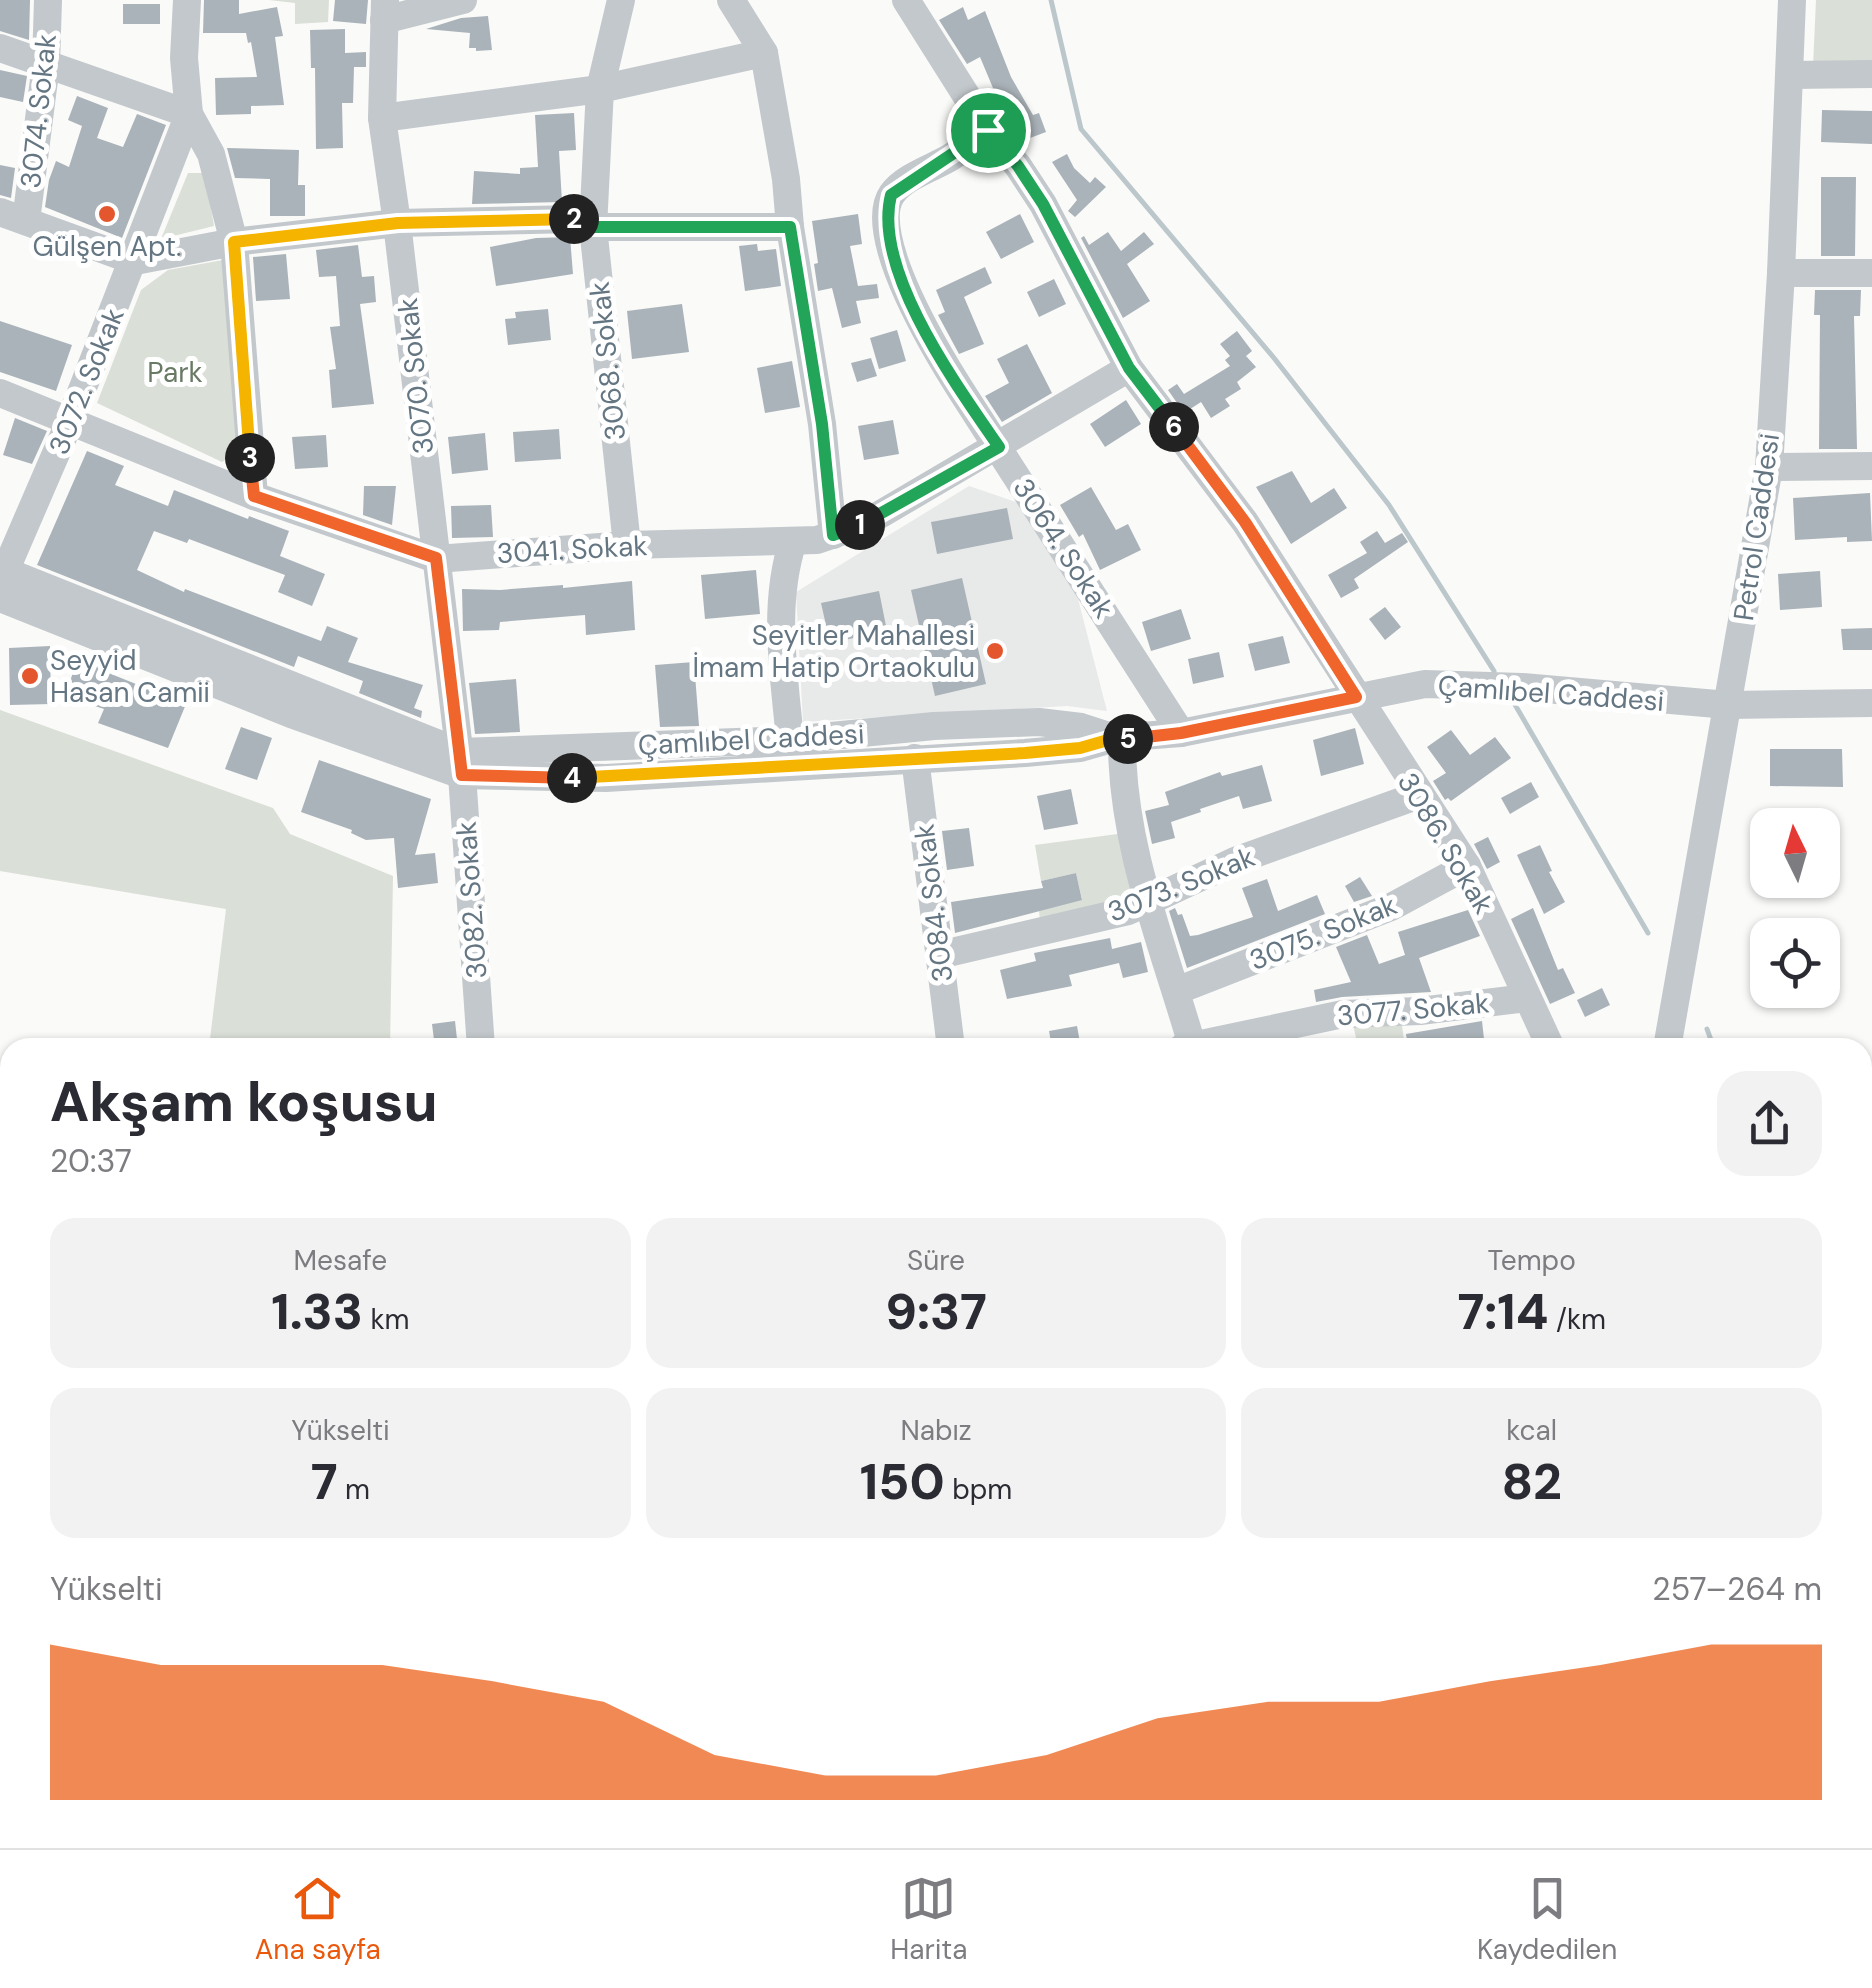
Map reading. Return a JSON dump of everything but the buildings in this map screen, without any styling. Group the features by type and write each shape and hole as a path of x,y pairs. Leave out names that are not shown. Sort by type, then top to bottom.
{"street":[{"name":"3074. Sokak","path":"13,216 46,64 48,0"},
{"name":"3072. Sokak","path":"2,580 135,261 190,114 184,58 187,0"},
{"path":"385,10 463,0"},
{"name":"3068. Sokak","path":"621,0 600,89 593,227 627,545"},
{"path":"731,0 764,52 822,424 833,535"},
{"name":"3086. Sokak","path":"906,0 988,130 1043,204 1129,368 1245,522 1466,866 1546,1038"},
{"name":"Petrol Caddesi","path":"1669,1038 1769,466 1792,0"},
{"name":"3070. Sokak","path":"385,10 382,118 398,223 460,764"},
{"path":"0,48 190,114 211,154 234,242 254,496"},
{"path":"382,118 600,89 764,52"},
{"path":"1790,75 1872,74"},
{"name":"3064. Sokak","path":"988,130 891,195 886,216 901,281 927,335 1181,733"},
{"path":"13,216 135,261 234,242 398,223 575,219 593,227 790,227"},
{"path":"1781,273 1872,273"},
{"name":"3041. Sokak","path":"0,392 254,496 436,558 627,545 793,541 833,535 864,524 1129,368"},
{"path":"1769,466 1872,466"},
{"path":"790,740 780,620 783,571 793,541"},
{"name":"Çamlıbel Caddesi","path":"2,580 291,714 460,764 606,778 1080,748 1119,739 1181,733 1425,684 1728,704 1872,703"},
{"name":"Çamlıbel Caddesi","path":"460,764 934,726 1040,722 1081,727 1119,739"},
{"path":"1119,739 1122,784 1148,903 1176,992 1185,1038"},
{"name":"3084. Sokak","path":"916,758 950,1038"},
{"name":"3082. Sokak","path":"460,764 480,1038"},
{"name":"3073. Sokak","path":"938,955 1128,911 1235,860 1419,796"},
{"name":"3075. Sokak","path":"1176,992 1392,907 1466,866"},
{"name":"3077. Sokak","path":"1226,1038 1343,1014 1420,1011 1528,998"}],"shaded area":[{"name":"Seyitler Mahallesi İmam Hatip Ortaokulu","path":"969,486 1016,502 1077,595 1107,711 1067,706 803,722 796,592"}],"green space":[{"path":"269,0 329,0 328,22 295,24 295,3"},
{"path":"1816,0 1872,0 1872,64 1813,67"},
{"path":"188,173 205,173 214,226 161,239"},
{"name":"Park","path":"223,260 244,449 222,462 97,403 141,290 168,270"},
{"path":"0,710 273,808 290,834 393,876 390,1038 210,1038 226,909 0,871"},
{"path":"1125,833 1132,899 1040,922 1039,910 1082,899 1076,873 1041,881 1035,845"},
{"path":"1401,1019 1404,1038 1356,1038 1353,1024"}],"waterway":[{"path":"1051,0 1081,129 1274,358 1389,505 1494,671"},
{"path":"1514,703 1648,933"},
{"path":"1707,1029 1710,1038"}],"place":[{"name":"Gülşen Apt.","path":"107,214"},
{"name":"Seyitler Mahallesi İmam Hatip Ortaokulu","path":"995,651"},
{"name":"Seyyid Hasan Camii","path":"30,676"}],"route":[{"path":"988,130 1043,204 1129,368 1245,522 1356,697 1181,733 1115,738 1080,748 1025,753 606,778 462,775 436,558 254,496 234,242 398,223 575,219 593,227 790,227 822,424 833,535 864,524 999,447 927,335 901,281 886,216 891,195 988,130"}]}
